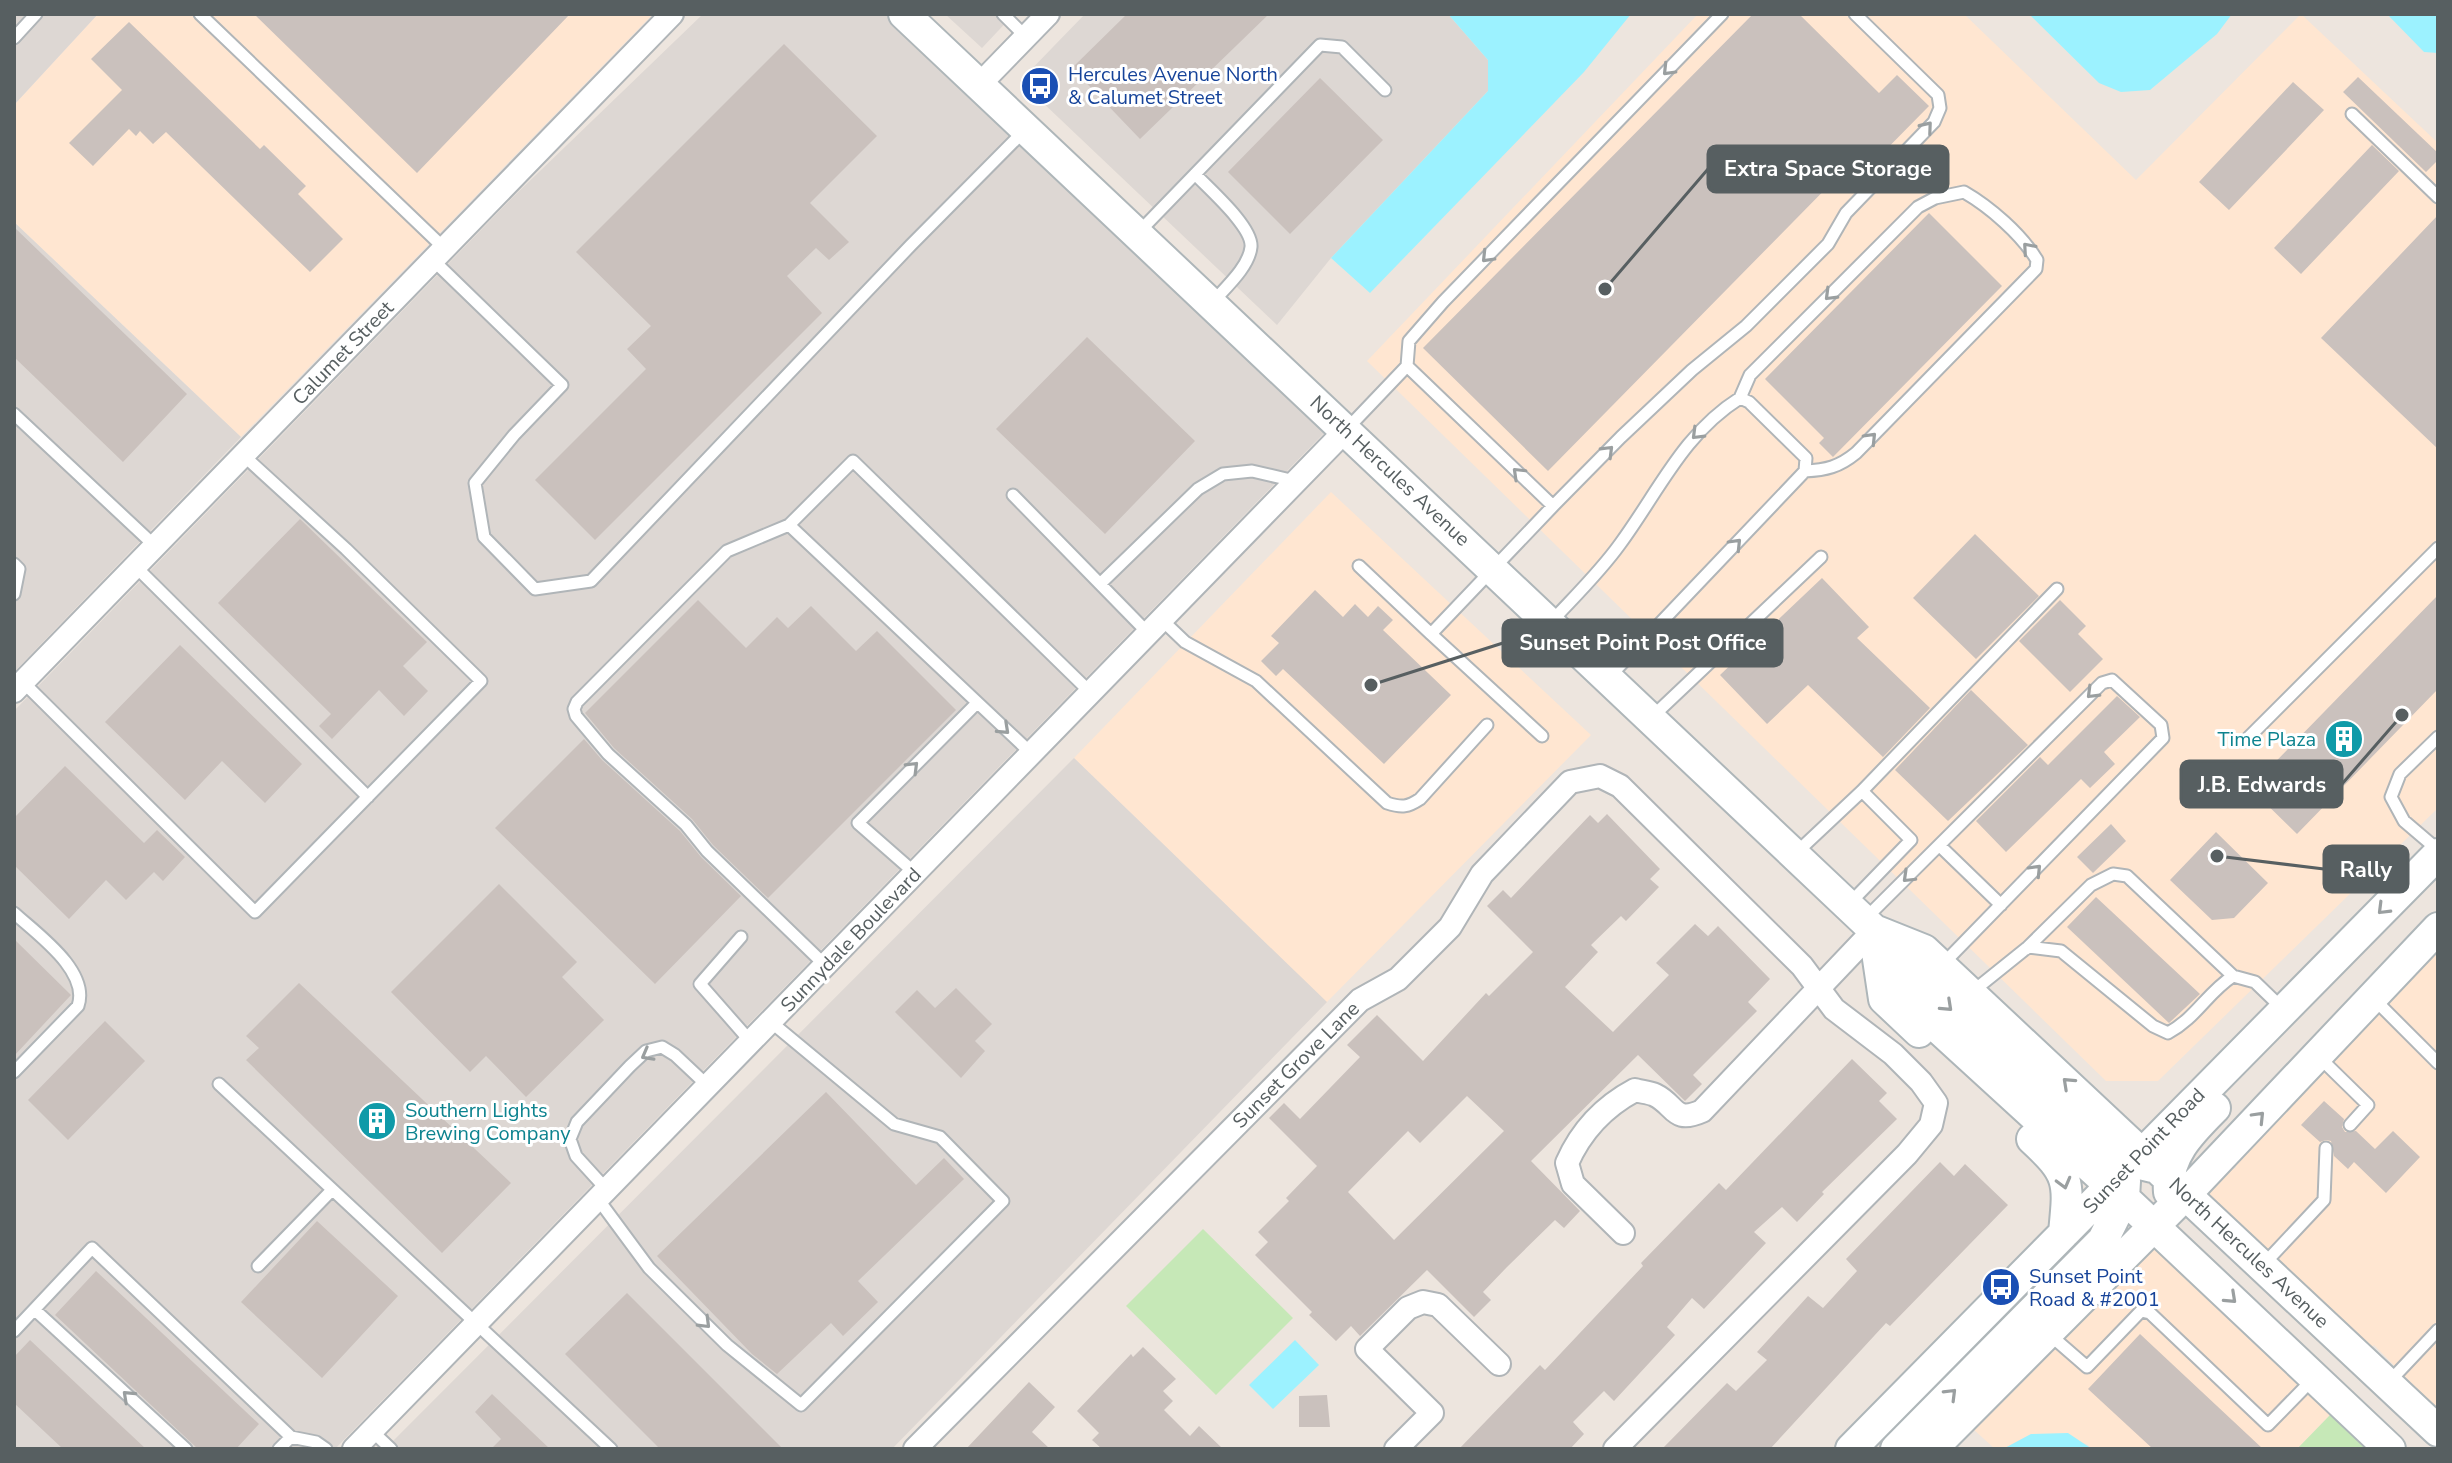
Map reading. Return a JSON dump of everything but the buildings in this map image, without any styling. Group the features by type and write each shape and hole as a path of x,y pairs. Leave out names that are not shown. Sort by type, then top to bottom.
{"main road":[{"name":"North Hercules Avenue","path":"916,20 979,85 1494,568 1862,919 1914,1006 2147,1188 2262,1266 2438,1431"},
{"name":"Sunset Point Road","path":"1932,1449 2047,1333 2147,1188 2283,1009 2438,852"},
{"name":"North Hercules Avenue","path":"1862,919 1924,950 2111,1123 2192,1262 2390,1449"},
{"path":"1862,919 1884,999 2050,1156 2064,1174 2068,1189 2064,1233"},
{"name":"Sunset Point Road","path":"1851,1449 2085,1211 2220,1158 2438,928"},
{"path":"1896,1449 2103,1240 2192,1131 2304,1017 2349,943"},
{"path":"2147,1188 2212,1240 2433,1449"}],"street":[{"name":"Calumet Street","path":"18,686 672,14"},
{"path":"979,85 1048,14"},
{"name":"Sunnydale Boulevard","path":"354,1449 1346,430"},
{"name":"Sunset Grove Lane","path":"915,1449 1360,1000 1398,979 1450,927 1482,874 1570,782 1600,776 1620,786 1802,966 1834,1009 1893,1054 1921,1082 1936,1103 1931,1125 1907,1154 1615,1449"},
{"path":"1623,1233 1573,1184 1567,1163 1577,1141 1614,1101 1635,1090 1657,1096 1676,1113 1690,1116 1702,1111 1818,987 1862,919"},
{"path":"1396,1449 1432,1413 1367,1349 1408,1308 1423,1302 1438,1305 1499,1364"}],"lane":[{"path":"14,38 36,14"},
{"path":"200,14 438,254 562,385 514,435 475,483 484,537 535,589 591,581 911,245 1026,129"},
{"path":"1003,14 1026,37"},
{"path":"1346,430 1407,366 1409,341 1435,312 1722,14"},
{"path":"1431,634 1553,506 1662,399 1746,326 1828,244 1846,213 1934,122 1940,108 1938,95 1855,14"},
{"path":"1137,234 1320,45 1342,47 1385,90"},
{"path":"2352,114 2438,197"},
{"path":"1195,174 1249,232 1251,248 1243,265 1212,304"},
{"path":"1551,622 1607,561 1681,450 1723,409 1740,398 1750,375 1918,207 1935,198 1964,192 1978,200 2030,248 2037,260 2036,269 1856,453 1843,464 1829,469 1805,471"},
{"path":"1407,366 1553,506"},
{"path":"1608,678 1805,471 1806,458 1749,402 1740,398"},
{"path":"14,414 155,546"},
{"path":"18,686 255,912 481,681 346,549 243,455"},
{"path":"826,966 707,851 686,825 608,754 581,723 574,709 577,702 727,551 789,525 853,461 1091,693"},
{"path":"1100,584 1198,489 1223,474 1252,471 1296,482"},
{"path":"1013,495 1100,584 1155,627 1256,681 1387,803 1408,807 1420,799 1487,725"},
{"path":"789,525 1032,754"},
{"path":"2245,741 2438,548"},
{"path":"1651,718 1821,557"},
{"path":"14,564 19,569 14,594"},
{"path":"135,566 368,797"},
{"path":"1359,566 1542,736"},
{"path":"1794,855 1862,791 2057,589"},
{"path":"1862,919 2107,680 2112,680 2161,725 2163,738 1942,965"},
{"path":"915,873 858,823 977,703"},
{"path":"2438,737 2400,774 2391,797 2404,821 2438,852"},
{"path":"1862,791 1911,840 1862,919"},
{"path":"1940,846 2001,905"},
{"path":"1971,992 2025,950 2091,885 2113,874 2127,876 2233,976 2255,982 2283,1009"},
{"path":"14,913 66,962 77,978 81,998 78,1006 14,1072"},
{"path":"741,937 700,984 751,1042"},
{"path":"2025,950 2028,947 2061,951 2153,1026 2168,1033 2186,1023 2220,985 2233,976"},
{"path":"2372,998 2438,1063"},
{"path":"708,1086 662,1047 646,1051 577,1122 570,1139 576,1156 649,1268 727,1345 801,1405 1003,1201 940,1137 894,1124 771,1022"},
{"path":"2318,1055 2368,1105 2350,1125"},
{"path":"219,1084 611,1449"},
{"path":"2262,1266 2324,1200 2326,1148"},
{"path":"258,1266 332,1190"},
{"path":"14,1331 92,1248 291,1437 316,1442 326,1449"},
{"path":"35,1310 186,1449"},
{"path":"2047,1333 2087,1367 2141,1311 2150,1313 2268,1425 2314,1377"},
{"path":"2388,1383 2438,1330"},
{"path":"372,1431 391,1449"},
{"path":"279,1449 291,1437"}],"shaded area":[{"path":"14,14 98,14 14,105"},
{"path":"98,14 653,14 241,437 14,222 14,105"},
{"path":"703,14 887,14 1327,430 335,1449 14,1449 14,711 513,197"},
{"path":"945,14 1014,14 982,48"},
{"path":"1085,14 1448,14 1488,60 1488,91 1331,258 1277,325 1020,81"},
{"path":"1698,14 1964,14 2136,180 2301,14 2438,143 2438,808 2158,1081 2106,1081 1367,361"},
{"path":"14,222 241,437 14,672"},
{"path":"1331,492 1591,735 1324,1005 1326,1002 1074,758"},
{"path":"1074,758 1327,1002 892,1449 385,1449"},
{"path":"2438,947 2438,1410 2374,1345 2370,1349 2204,1195 2227,1170 2236,1168 2234,1163"},
{"path":"2155,1243 2181,1268 2185,1277 2190,1276 2330,1415 2297,1449 2092,1449 2087,1444 2031,1434 2003,1449 1995,1449 1972,1428"}],"green space":[{"path":"1203,1229 1293,1318 1216,1395 1126,1306"},
{"path":"2330,1415 2369,1449 2297,1449"}],"water":[{"path":"1448,14 1631,14 1584,72 1370,293 1331,258 1488,91 1488,60"},
{"path":"2029,14 2232,14 2217,34 2150,90 2121,92 2099,83"},
{"path":"2387,14 2438,14 2438,53 2424,52"},
{"path":"1295,1340 1319,1365 1273,1409 1249,1385"},
{"path":"2068,1433 2092,1449 2003,1449 2031,1434"}],"place":[{"name":"Hercules Avenue North & Calumet Street","path":"1040,86"},
{"name":"Extra Space Storage","path":"1605,289"},
{"name":"Sunset Point Post Office","path":"1371,685"},
{"name":"J.B. Edwards","path":"2402,715"},
{"name":"Time Plaza","path":"2344,739"},
{"name":"Rally","path":"2217,856"},
{"name":"Southern Lights Brewing Company","path":"377,1121"},
{"name":"Sunset Point Road & #2001","path":"2001,1287"}]}
